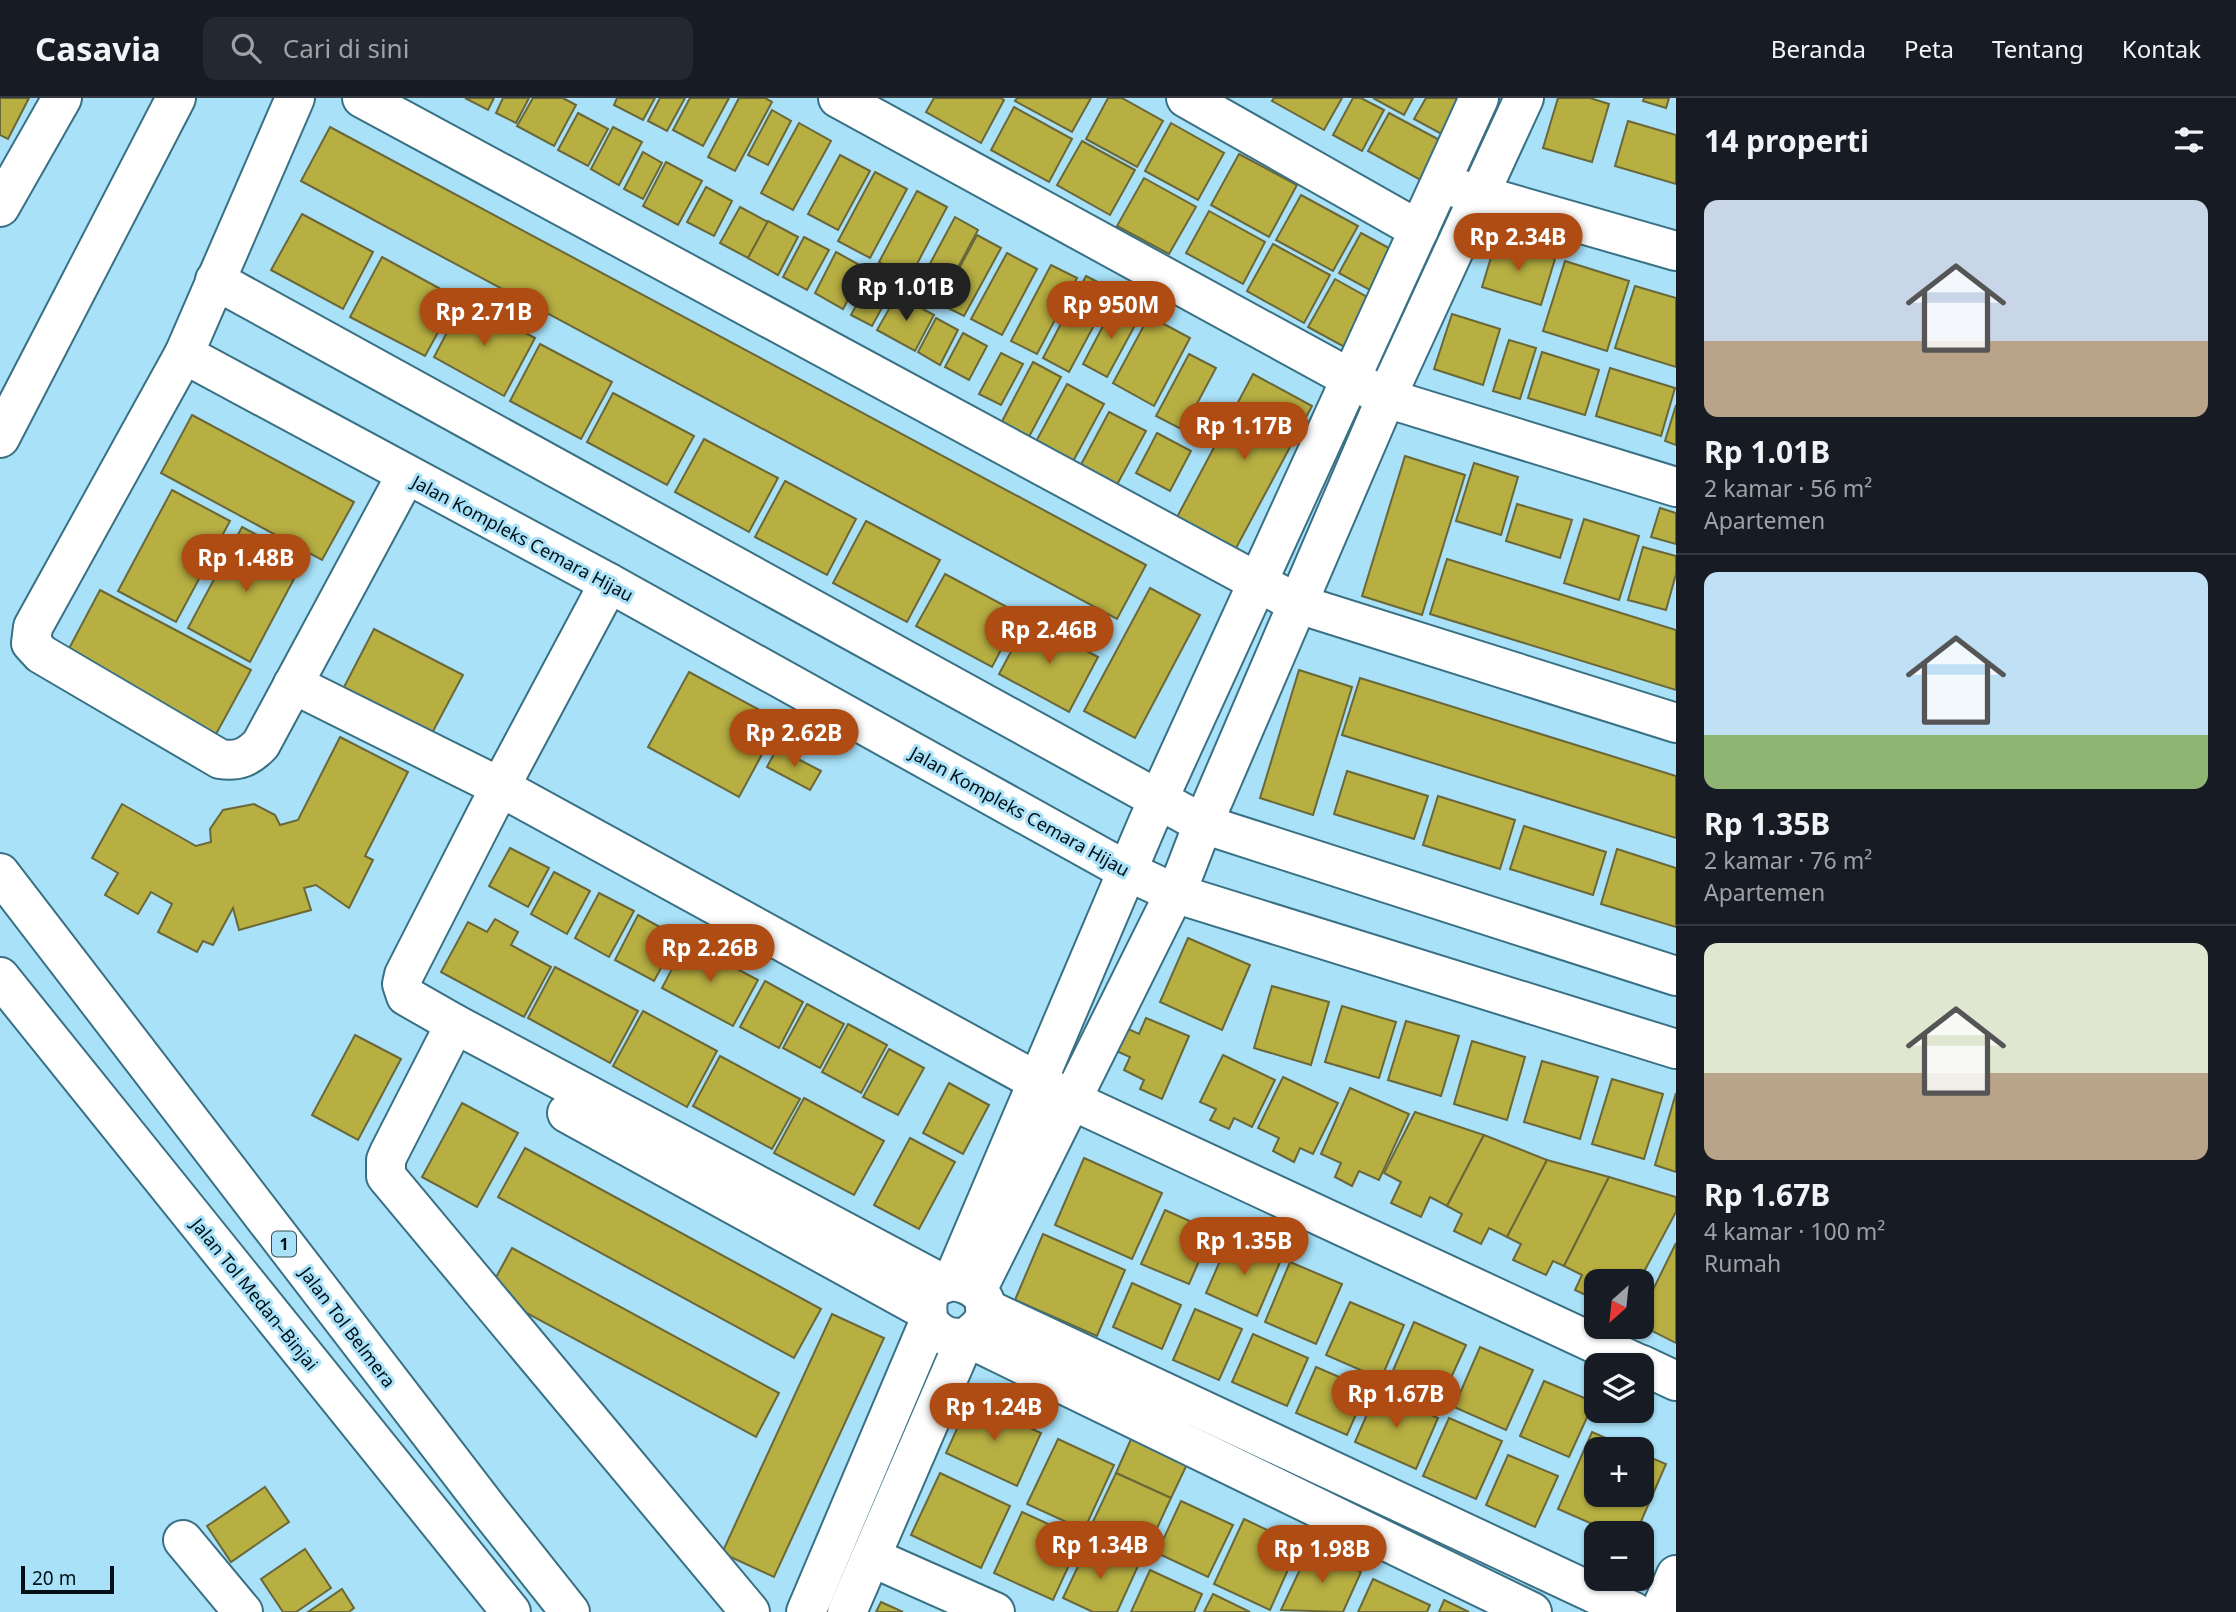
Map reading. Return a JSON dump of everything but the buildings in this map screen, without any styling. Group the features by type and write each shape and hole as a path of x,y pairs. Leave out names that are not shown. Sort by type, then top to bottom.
{"main road":[{"path":"3,194 62,98"},
{"path":"0,438 176,98"},
{"path":"295,98 184,354 33,627 31,643 41,654 220,759 231,761 252,754 261,744 406,475"},
{"path":"362,98 1298,604 1676,723"},
{"path":"838,98 1386,398 1676,487"},
{"path":"1186,98 1419,230"},
{"path":"847,1612 871,1557 954,1305 1038,1082 1153,811 1479,98"},
{"path":"806,1612 954,1305 1071,1100 1178,885 1386,398 1524,98"},
{"path":"1440,183 1676,251"},
{"path":"215,280 1153,811 1200,833 1250,841 1676,976"},
{"name":"Jalan Kompleks Cemara Hijau","path":"184,354 1130,864 1178,885 1676,1049"},
{"path":"609,583 409,962 402,991 450,1035 1532,1612"},
{"path":"293,684 500,787 1071,1100 1615,1353"},
{"name":"Jalan Tol Belmera","path":"0,873 570,1612"},
{"name":"Jalan Tol Medan–Binjai","path":"0,977 511,1612"},
{"path":"450,1035 389,1153 386,1176 750,1612"},
{"path":"954,1305 1634,1612"},
{"path":"1654,1371 1676,1381"},
{"path":"183,1540 243,1612"},
{"path":"871,1557 995,1612"},
{"path":"1660,1612 1676,1574"}]}
